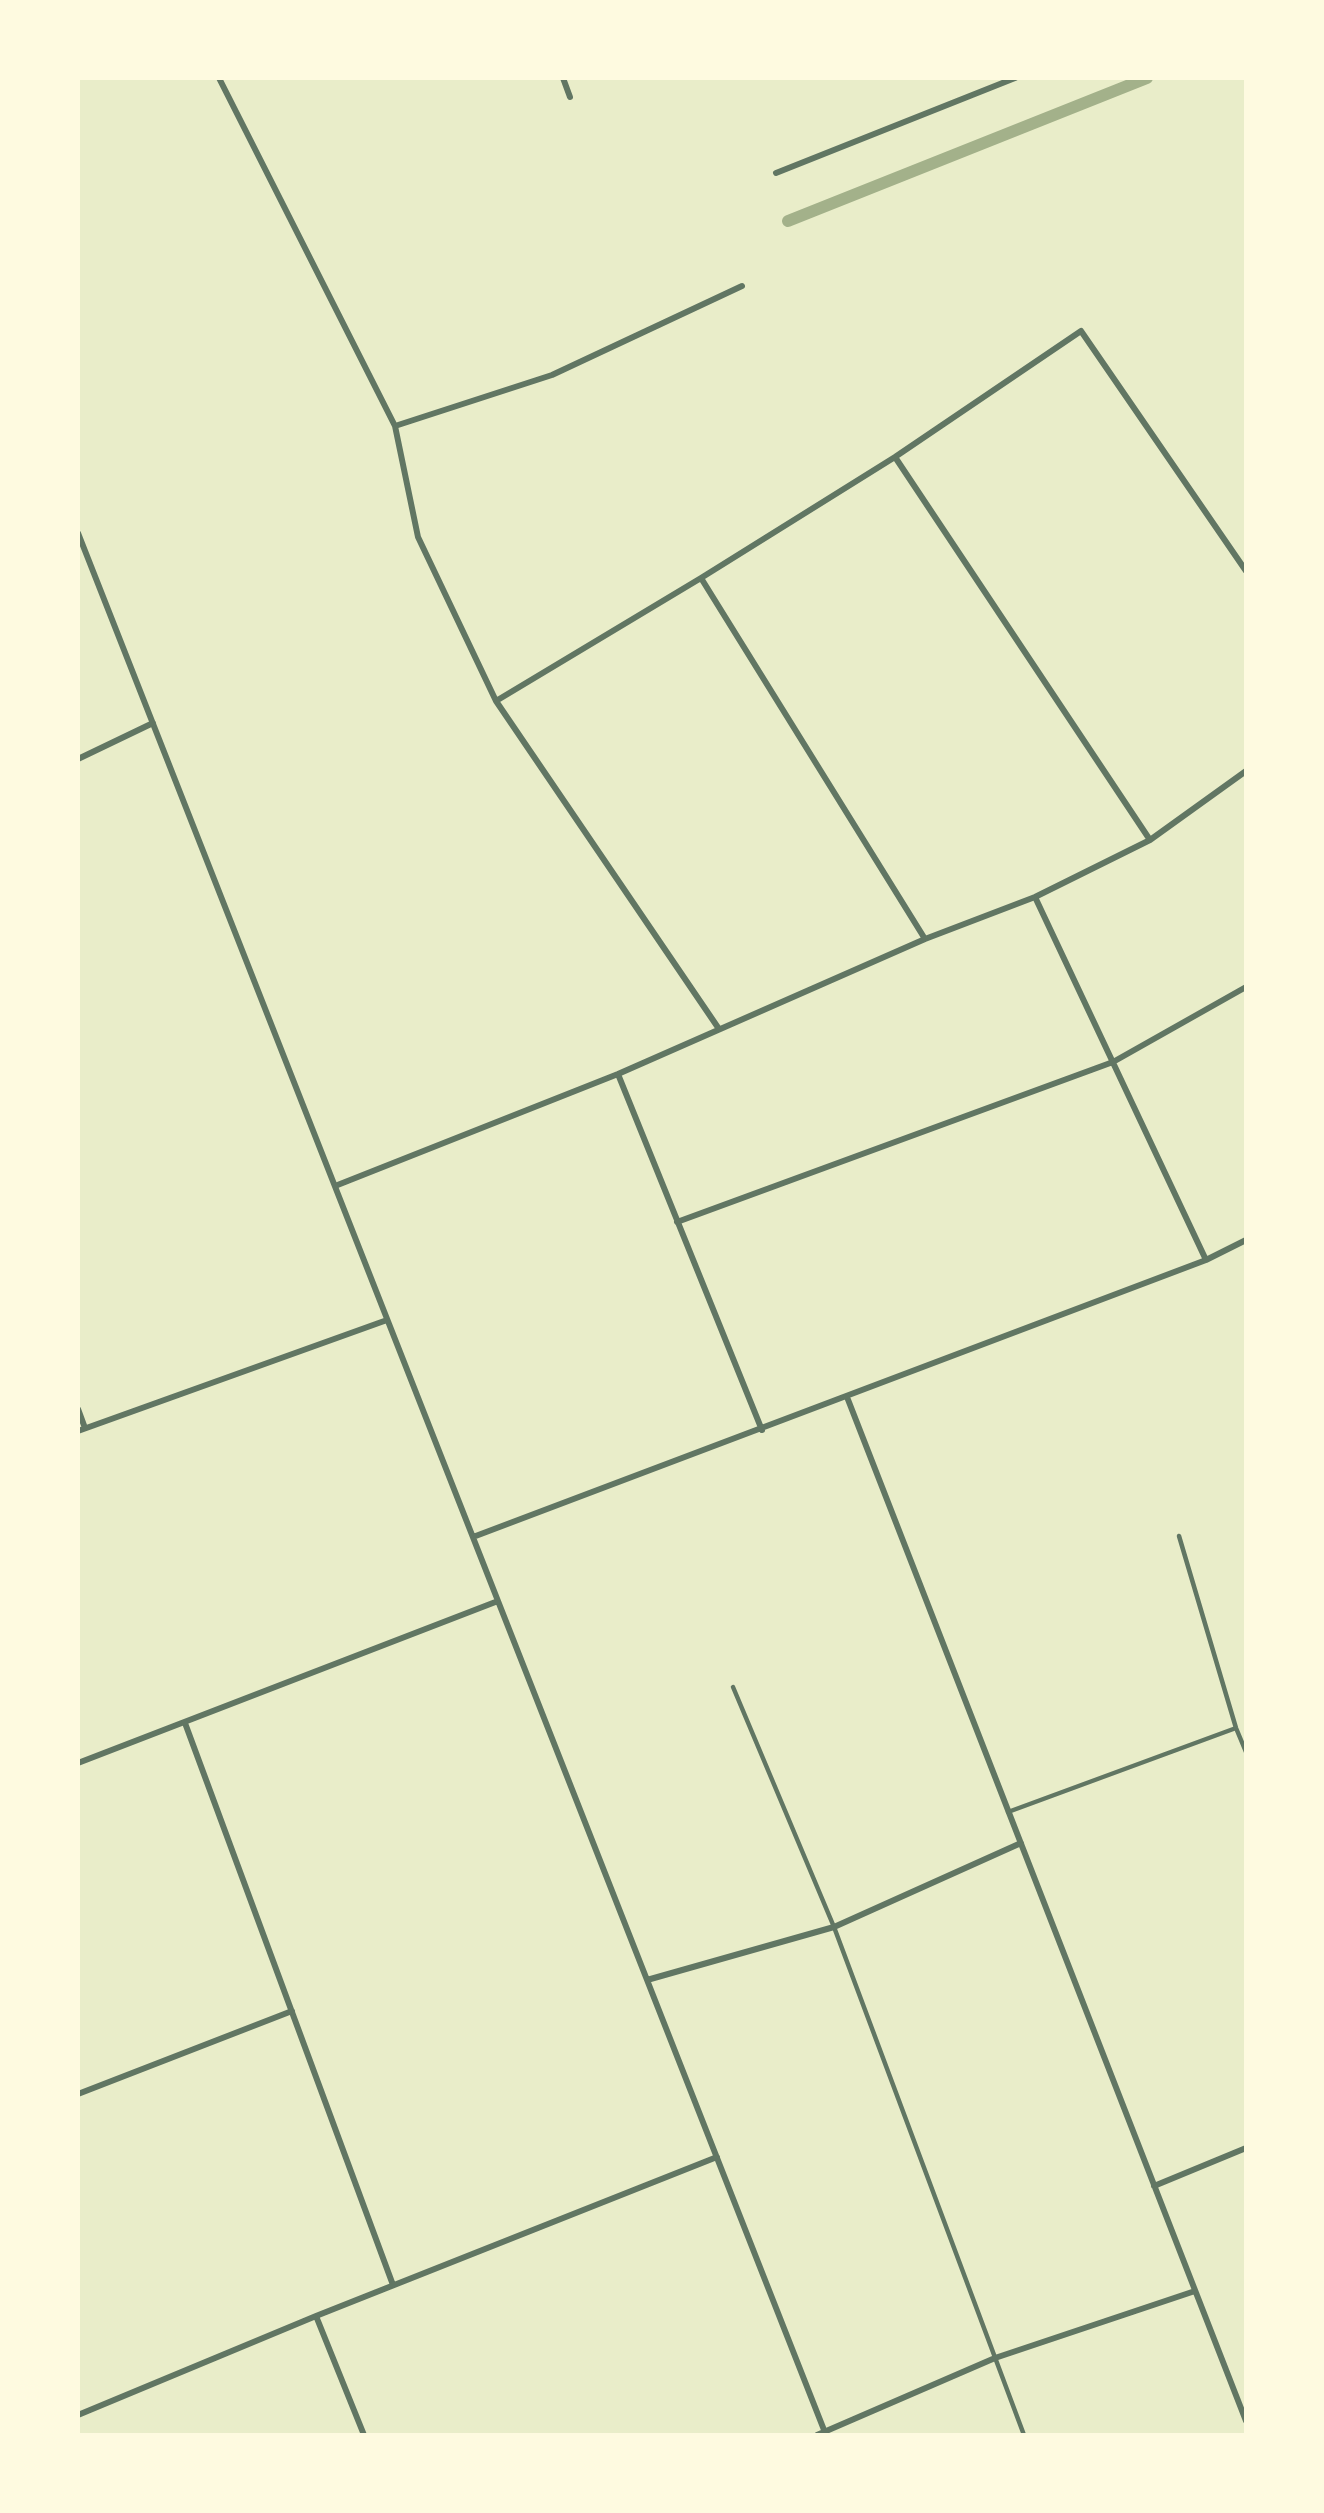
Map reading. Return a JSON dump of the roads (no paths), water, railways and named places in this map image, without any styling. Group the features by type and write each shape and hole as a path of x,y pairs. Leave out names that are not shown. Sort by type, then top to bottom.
{"street":[{"path":"219,78 395,426 418,537 496,700 719,1029"},
{"path":"563,78 570,97"},
{"path":"776,172 1015,78"},
{"path":"395,426 552,375 742,286"},
{"path":"496,700 701,578 895,457 1081,331 1246,571"},
{"path":"895,457 1150,840"},
{"path":"78,533 825,2433"},
{"path":"701,578 925,939"},
{"path":"78,759 153,723"},
{"path":"335,1186 618,1074 925,939 1035,897 1150,840 1246,771"},
{"path":"1035,897 1206,1260"},
{"path":"678,1222 1113,1062 1246,987"},
{"path":"618,1074 762,1430"},
{"path":"473,1538 1206,1260 1246,1240"},
{"path":"78,1431 387,1320"},
{"path":"847,1397 1246,2421"},
{"path":"78,1409 85,1428"},
{"path":"78,1763 498,1601"},
{"path":"185,1723 393,2285"},
{"path":"647,1980 834,1927 1021,1843"},
{"path":"78,2094 292,2011"},
{"path":"1154,2186 1246,2148"},
{"path":"78,2415 316,2316 717,2157"},
{"path":"817,2435 995,2358 1195,2291"},
{"path":"316,2316 364,2435"}],"lane":[{"path":"1179,1536 1236,1728 1246,1752"},
{"path":"733,1688 834,1927 1024,2435"},
{"path":"1008,1812 1236,1728"}],"waterway":[{"path":"788,221 1147,78"}]}
